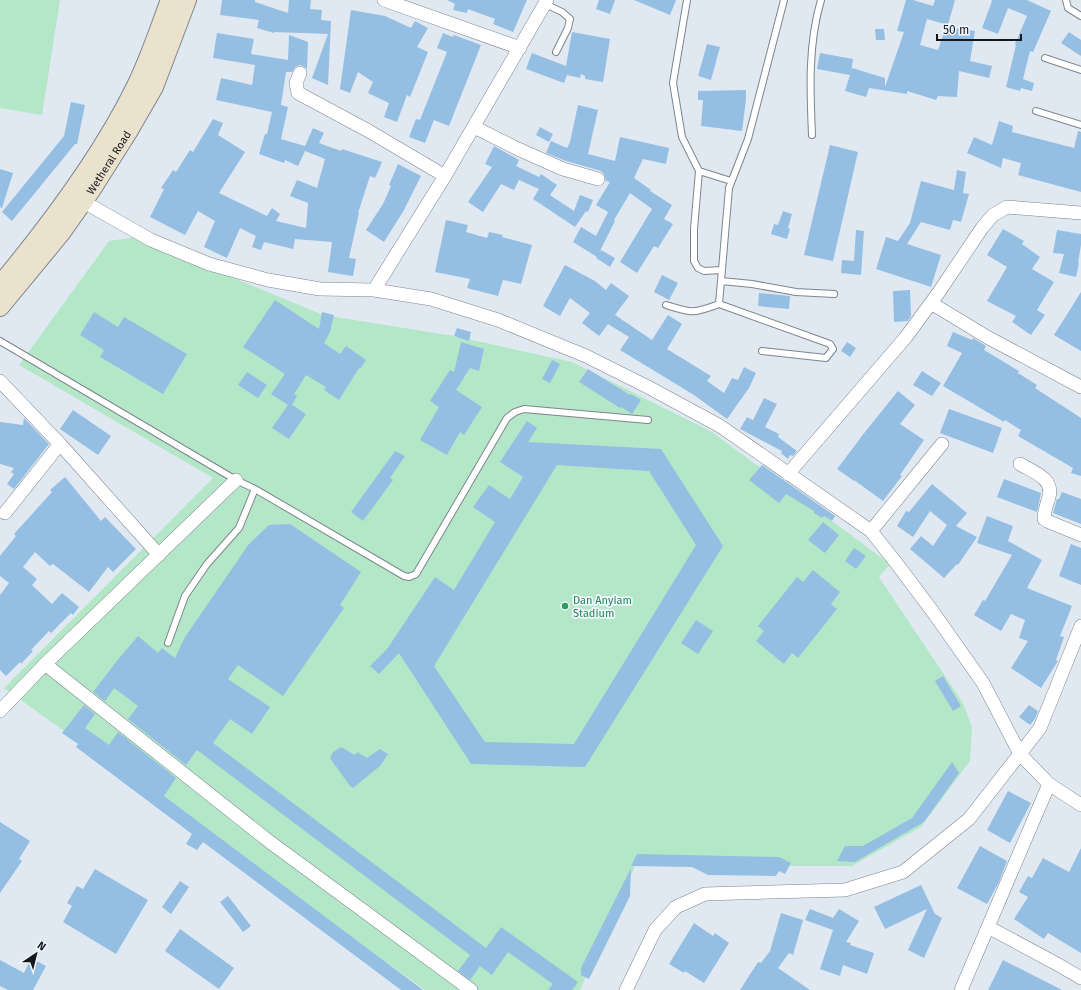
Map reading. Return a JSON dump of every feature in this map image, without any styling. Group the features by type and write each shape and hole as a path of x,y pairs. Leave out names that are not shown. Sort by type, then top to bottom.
{"main road":[{"name":"Wetheral Road","path":"0,308 61,233 76,198 108,135 136,87 170,0"},
{"name":"Wetheral Road","path":"0,285 76,198 128,132 154,87 187,0"}],"street":[{"path":"384,0 520,48"},
{"path":"374,290 445,176 546,2"},
{"path":"300,73 296,83 298,93 368,130 445,176"},
{"path":"474,127 563,169 598,179"},
{"path":"76,198 151,240 209,264 268,280 320,289 374,290 431,299 498,320 586,356 648,387 720,426 871,531 929,606 983,683 1020,754 1049,784 1081,805"},
{"path":"788,474 906,337 982,228 993,215 1007,207 1023,207 1081,213"},
{"path":"931,303 987,337 1081,387"},
{"path":"0,382 60,444 159,555"},
{"path":"5,513 60,444"},
{"path":"871,531 942,444"},
{"path":"1020,464 1045,479 1049,484 1050,495 1044,519 1081,535"},
{"path":"0,711 45,664 236,480"},
{"path":"626,990 655,930 676,907 704,894 845,890 904,872 969,819 1040,728 1081,626"},
{"path":"45,664 270,842 471,990"},
{"path":"961,990 1049,784"},
{"path":"988,927 1081,978"}],"lane":[{"path":"687,0 672,83 682,137 700,171 694,229 694,261 698,268 704,271 721,270"},
{"path":"719,304 729,188 748,139 784,0"},
{"path":"812,135 810,78 813,40 821,0"},
{"path":"1066,0 1068,8 1081,16"},
{"path":"546,2 570,19 568,28 556,52"},
{"path":"1045,58 1081,70"},
{"path":"1036,111 1081,125"},
{"path":"700,171 731,181"},
{"path":"720,281 752,284 796,292 834,294"},
{"path":"666,305 692,312 702,311 719,304 830,344 833,349 826,358 762,351"},
{"path":"0,341 236,480 256,490 404,576 410,577 416,574 507,418 514,412 524,409 648,420"},
{"path":"168,643 185,596 207,564 239,528 256,490"}],"green space":[{"path":"0,0 60,0 42,115 0,108"},
{"path":"135,237 323,315 454,336 572,362 712,432 890,564 879,577 963,703 972,727 970,761 921,827 852,866 635,866 580,990 425,990 4,688 213,478 19,365 109,241"}],"building":[{"path":"222,0 255,0 255,2 288,13 289,0 311,0 310,9 322,10 321,20 331,21 328,85 312,78 328,34 274,33 257,28 259,20 220,15"},
{"path":"447,0 527,0 513,32 493,24 495,19 468,9 467,13 453,10 455,4"},
{"path":"599,0 615,0 610,14 596,9"},
{"path":"634,0 676,0 670,15"},
{"path":"906,0 913,0 933,6 935,0 955,0 948,25 927,19 920,45 938,50 946,27 975,31 970,61 992,66 989,78 959,71 957,97 938,96 936,100 907,91 907,94 869,88 866,97 845,91 850,75 817,69 820,53 853,59 851,72 852,68 885,78 885,87 904,32 897,31"},
{"path":"991,0 1027,0 1051,11 1033,52 1030,51 1023,79 1034,83 1032,91 1021,88 1020,91 1006,87 1015,44 1027,16 1008,8 998,34 982,28 992,1"},
{"path":"351,10 385,16 411,28 415,21 428,28 417,47 428,52 410,97 407,95 397,122 384,117 389,103 368,93 373,82 358,72 350,93 340,89"},
{"path":"875,29 884,29 885,40 876,40"},
{"path":"572,32 610,39 603,82 585,79 585,76 581,74 580,78 567,75 564,83 526,69 532,53 566,66"},
{"path":"1069,32 1081,40 1081,56 1061,43"},
{"path":"217,33 254,39 251,54 288,60 289,35 308,42 307,69 299,65 295,67 292,72 286,72 281,105 288,107 281,139 305,146 313,128 324,133 319,143 341,151 342,149 382,162 375,178 370,176 358,213 349,258 356,259 353,276 328,272 332,242 295,239 293,249 264,242 261,250 252,247 256,236 240,228 227,258 204,247 215,221 198,211 185,235 150,217 164,189 161,188 173,170 176,172 190,150 193,152 213,119 223,123 218,135 245,152 219,193 267,216 272,208 280,214 276,221 306,228 308,203 290,196 297,180 317,188 325,159 305,151 298,166 285,160 284,163 259,154 265,134 267,134 272,112 216,100 221,78 252,85 255,65 213,58"},
{"path":"443,33 453,37 454,35 481,45 449,126 434,120 425,143 409,137 416,119 420,120 447,52 437,48"},
{"path":"707,44 720,47 711,80 698,76"},
{"path":"746,90 742,131 701,126 703,100 698,100 698,91"},
{"path":"71,102 85,105 77,144 75,144 12,221 2,212 64,136"},
{"path":"578,105 598,110 588,154 615,161 620,137 669,148 666,164 643,159 634,178 651,190 650,191 672,205 664,219 673,224 658,248 654,246 637,273 620,262 652,209 630,193 614,220 615,221 599,253 601,250 615,258 610,267 573,242 581,227 596,236 608,212 596,205 610,182 606,181 604,174 601,171 566,161 546,153 551,141 567,148 570,142"},
{"path":"999,121 1013,126 1012,132 1074,148 1078,131 1081,132 1081,192 1018,175 1021,163 1003,158 1001,168 967,153 974,137 992,145"},
{"path":"540,127 553,134 549,142 536,135"},
{"path":"830,145 858,152 833,261 804,255"},
{"path":"494,146 519,160 516,166 539,177 541,174 557,185 550,195 574,211 580,195 593,200 588,212 586,211 575,227 533,199 539,189 519,180 514,190 501,184 483,212 468,202 492,167 485,164"},
{"path":"398,164 421,176 404,210 384,242 366,230 383,204"},
{"path":"0,169 13,173 2,208 0,207"},
{"path":"957,170 966,172 963,193 969,194 961,222 953,220 950,230 921,222 907,244 941,255 931,287 876,269 886,237 898,241 910,223 921,181 954,190"},
{"path":"783,211 792,214 787,239 771,234 774,224 778,225"},
{"path":"446,220 468,225 466,232 487,238 489,232 532,245 521,284 503,280 498,296 467,288 470,279 435,272"},
{"path":"1003,229 1024,241 1022,244 1040,257 1032,269 1054,282 1037,310 1045,315 1031,335 1012,322 1016,316 987,301 1007,267 987,255"},
{"path":"856,230 864,231 861,275 841,273 842,260 854,261"},
{"path":"1057,230 1081,234 1079,263 1076,277 1059,273 1064,254 1053,253"},
{"path":"565,265 595,281 606,290 611,283 629,296 615,315 652,340 668,315 682,324 667,349 711,376 707,381 724,393 732,378 738,380 744,367 756,373 749,388 727,419 694,395 620,350 629,337 608,324 599,336 582,323 590,313 570,298 560,316 543,306"},
{"path":"662,275 678,283 669,300 654,292"},
{"path":"910,290 911,316 908,321 894,322 893,291"},
{"path":"1081,292 1081,351 1054,335"},
{"path":"759,293 790,296 789,309 758,306"},
{"path":"275,300 319,329 322,312 334,315 330,332 324,343 340,354 346,346 366,360 360,369 359,368 339,400 324,390 326,387 306,375 294,394 297,396 292,405 306,414 289,439 272,428 288,405 271,394 285,374 243,347"},
{"path":"94,312 118,327 124,317 187,354 163,394 100,357 104,350 80,335"},
{"path":"457,328 471,332 469,341 454,336"},
{"path":"953,332 972,340 973,338 986,346 984,350 1019,371 1018,373 1037,385 1035,388 1081,418 1081,476 1071,473 1073,468 1018,436 1021,430 1005,420 1004,422 943,386 962,353 947,346"},
{"path":"461,342 484,349 479,371 470,368 456,390 482,407 464,435 460,432 447,455 420,440 439,407 430,401 450,370 454,372"},
{"path":"847,342 856,348 850,357 841,351"},
{"path":"552,360 560,364 550,383 542,379"},
{"path":"588,369 630,395 631,394 641,400 632,414 579,382"},
{"path":"922,371 941,383 932,396 913,385"},
{"path":"247,372 267,385 258,398 238,385"},
{"path":"898,391 915,405 900,424 924,440 900,475 902,476 883,501 837,469"},
{"path":"764,398 777,404 765,427 779,434 778,437 797,451 793,456 790,455 788,459 781,453 782,451 740,429 747,417 753,420"},
{"path":"949,409 1002,428 993,453 940,433"},
{"path":"73,410 111,436 98,455 60,429"},
{"path":"24,418 49,444 14,489 7,484 14,474 11,472 14,468 0,464 0,422 23,425"},
{"path":"527,421 537,428 528,442 661,449 723,546 585,767 471,764 399,653 379,674 370,666 387,649 435,577 454,590 495,522 473,507 489,485 510,499 523,477 500,462","holes":["557,465 649,471 696,545 574,744 485,742 434,666"]},
{"path":"395,451 405,456 390,478 393,480 363,521 351,512"},
{"path":"762,465 835,516 832,521 824,516 822,518 814,513 814,511 786,494 779,503 749,480"},
{"path":"65,477 101,521 105,517 136,549 113,572 108,567 89,592 53,564 50,566 35,552 23,567 37,579 32,585 52,604 62,593 79,607 73,615 71,613 51,633 49,631 31,650 33,651 21,664 20,662 6,676 0,670 0,595 9,583 0,576 0,556 16,536 14,534 52,492 50,490"},
{"path":"1004,479 1041,493 1037,512 997,497"},
{"path":"932,484 967,513 956,526 977,537 958,565 957,564 944,578 910,549 921,536 933,546 947,525 930,511 913,537 897,526 906,511 909,512"},
{"path":"1062,492 1081,499 1081,524 1053,513 1057,499 1059,499"},
{"path":"987,516 1013,526 1008,541 1042,560 1027,588 1072,606 1060,636 1064,637 1056,660 1058,661 1041,688 1011,668 1028,641 1019,638 1025,620 1011,614 1001,631 974,615 983,600 985,601 1012,555 977,543"},
{"path":"823,522 839,535 825,553 808,540"},
{"path":"290,524 361,572 340,605 344,608 283,696 238,665 228,679 270,707 252,734 230,719 213,743 486,948 501,927 578,982 572,990 548,990 553,984 508,952 492,975 480,966 470,980 458,971 470,955 197,750 186,765 128,719 138,706 114,688 105,701 93,692 138,636 158,653 162,648 175,658 185,637 249,544 269,525"},
{"path":"1071,544 1081,548 1081,585 1059,576"},
{"path":"854,548 866,556 856,569 845,561"},
{"path":"813,570 840,592 831,604 837,609 798,658 792,653 784,664 756,641 764,631 758,626 797,577 803,582"},
{"path":"696,620 713,631 698,654 681,643"},
{"path":"943,676 961,706 953,711 935,681"},
{"path":"84,705 95,714 85,728 109,745 118,732 176,778 164,796 423,990 401,990 203,842 197,850 186,844 192,834 76,747 78,744 62,733"},
{"path":"1029,705 1038,711 1035,719 1030,725 1019,717"},
{"path":"341,747 355,755 357,752 367,758 380,749 388,754 380,766 353,788 330,758 333,752"},
{"path":"952,762 959,773 924,822 855,862 837,861 845,846 863,846 912,818"},
{"path":"1008,791 1031,803 1010,843 987,830"},
{"path":"0,822 30,841 19,859 22,861 0,893"},
{"path":"980,846 1007,861 999,882 987,904 957,888"},
{"path":"1081,848 1081,953 1048,933 1044,939 1014,919 1028,897 1019,892 1028,876 1032,878 1043,858 1069,872"},
{"path":"637,854 779,857 791,863 785,874 779,871 776,876 708,875 692,867 631,866"},
{"path":"631,868 630,896 589,979 581,975 581,968"},
{"path":"95,869 148,900 116,954 63,922 72,906 67,903 77,886 83,889"},
{"path":"180,881 189,887 171,914 162,907"},
{"path":"921,885 935,914 942,918 924,958 908,950 927,909 885,929 874,907"},
{"path":"228,896 251,926 243,932 220,902"},
{"path":"810,909 833,918 839,909 859,921 846,942 851,943 850,945 874,953 867,974 843,965 840,976 820,969 833,930 805,920"},
{"path":"781,913 803,920 793,955 789,953 778,968 810,990 740,990 758,962 761,963 770,951"},
{"path":"694,923 713,936 715,933 729,943 704,983 685,971 684,973 669,964"},
{"path":"180,929 234,968 219,989 165,951"},
{"path":"31,958 46,966 33,990 8,990 0,986 0,960 24,973"},
{"path":"1003,960 1062,990 988,990"}],"place":[{"name":"Dan Anyiam Stadium","path":"565,606"}]}
